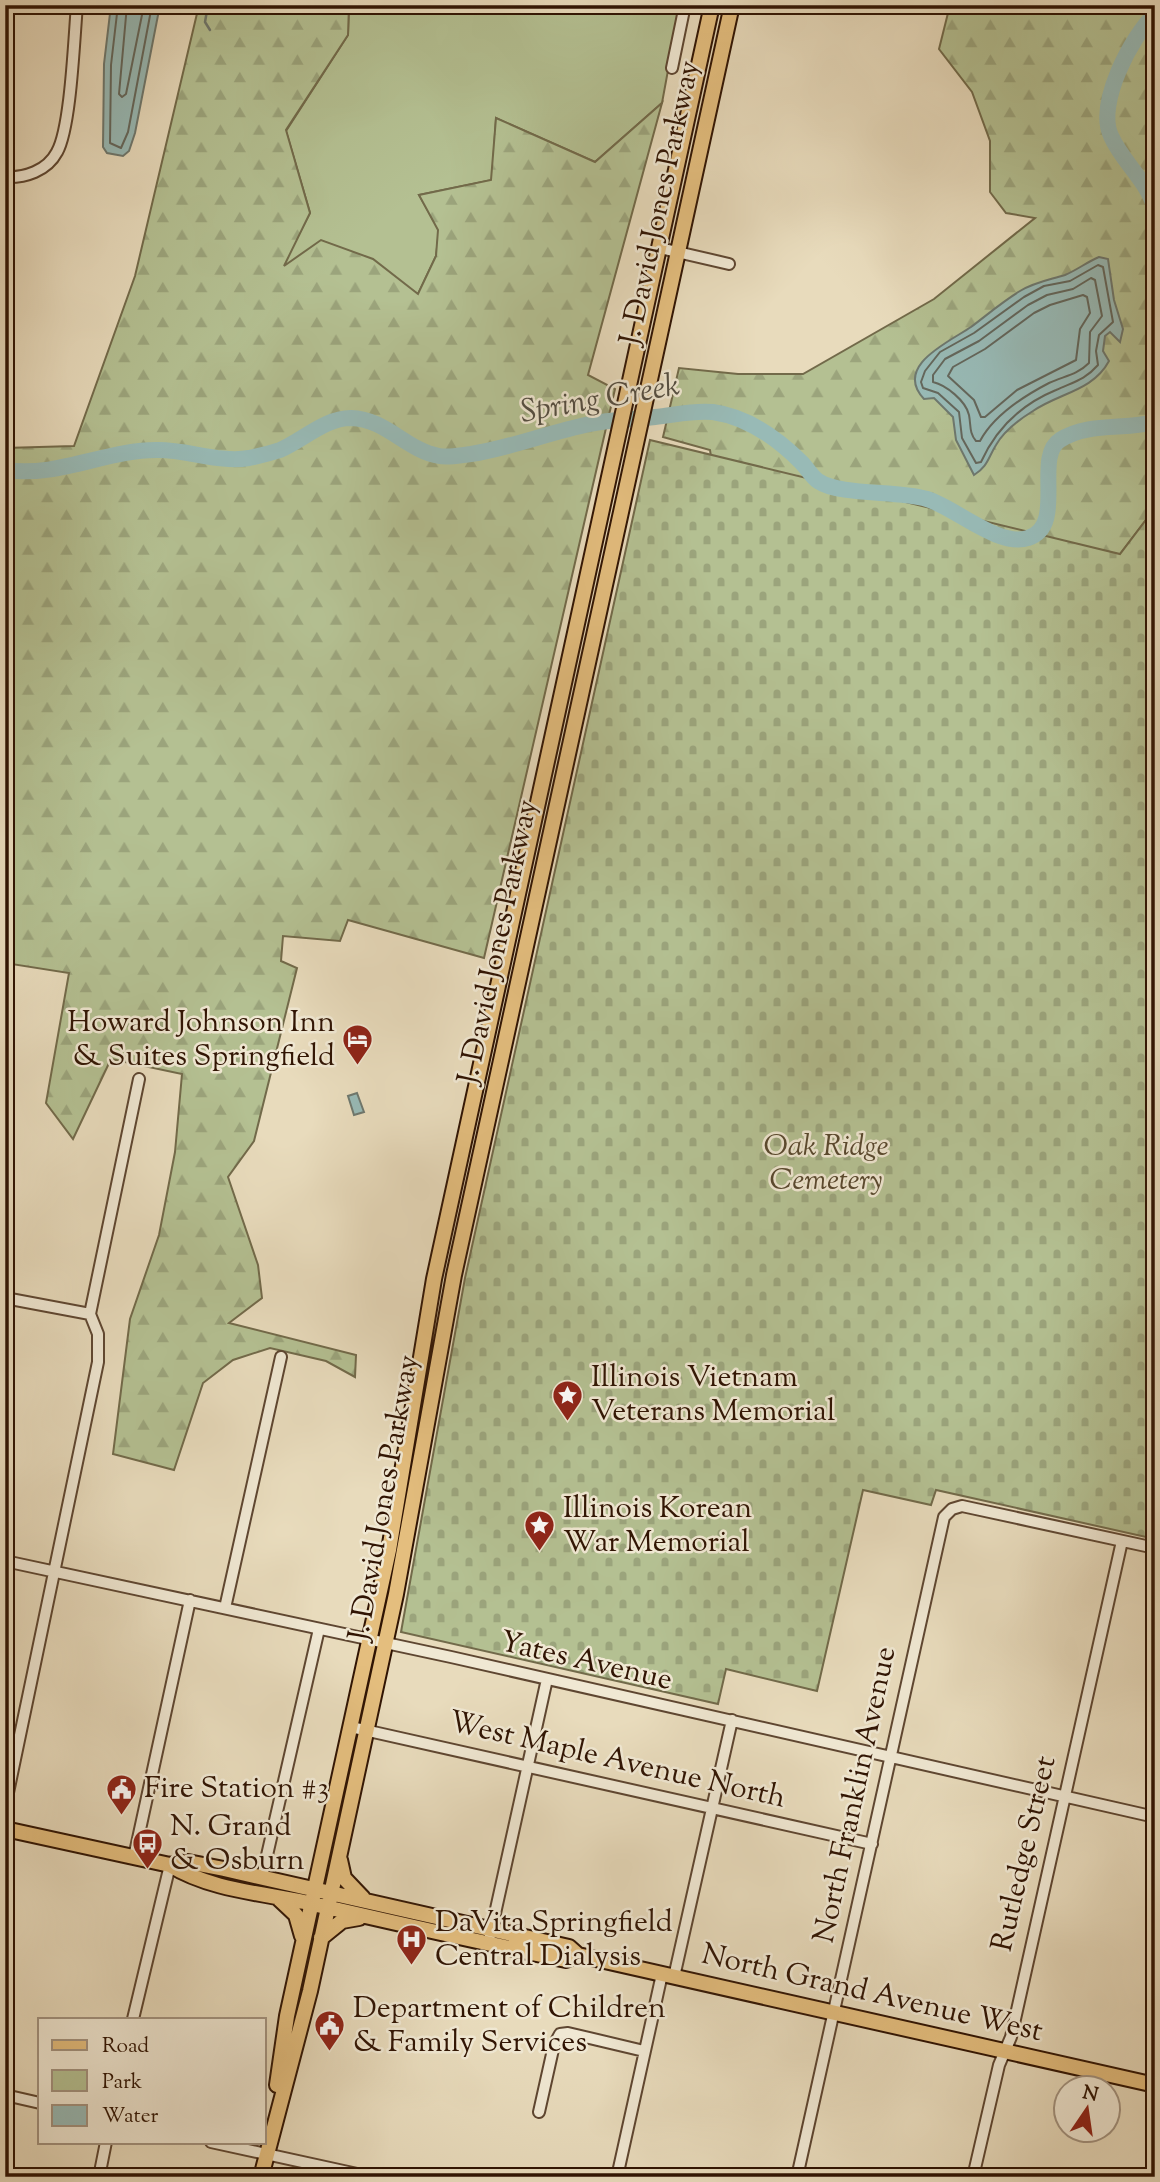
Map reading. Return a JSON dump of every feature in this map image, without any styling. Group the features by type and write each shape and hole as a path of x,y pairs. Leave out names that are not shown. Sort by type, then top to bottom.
{"main road":[{"name":"J. David Jones Parkway","path":"272,2128 280,2056 370,1639 395,1513 435,1279 712,5"},
{"name":"J. David Jones Parkway","path":"272,2128 299,2034 386,1643 454,1275 732,5"},
{"name":"North Grand Avenue West","path":"5,1829 170,1865 205,1881 488,1944 566,1960 578,1955"},
{"path":"282,1881 305,1874 323,1853"},
{"path":"339,1855 344,1878 366,1900"},
{"name":"North Grand Avenue West","path":"170,1865 188,1862 492,1927 569,1947 578,1955 1155,2085"},
{"path":"272,1895 296,1915 303,1941"},
{"path":"321,1938 346,1919 373,1918"},
{"path":"261,2177 272,2128"}],"street":[{"path":"5,177 33,174 57,153 65,123 77,5"},
{"path":"672,68 685,5"},
{"path":"660,248 729,264"},
{"path":"5,1807 98,1362 98,1334 90,1314 139,1079"},
{"path":"5,1298 90,1314"},
{"path":"225,1608 281,1357"},
{"name":"North Franklin Avenue","path":"797,2177 944,1517 953,1508 962,1506 1122,1541"},
{"path":"1122,1541 1155,1548"},
{"name":"Rutledge Street","path":"974,2177 1003,2051 1011,2035 1122,1541"},
{"name":"Yates Avenue","path":"5,1560 370,1639 1155,1816"},
{"path":"134,1857 190,1600"},
{"path":"262,1877 319,1629"},
{"path":"488,1944 547,1679"},
{"path":"617,2177 644,2051 668,1976 732,1720"},
{"name":"West Maple Avenue North","path":"351,1727 872,1844"},
{"path":"133,2018 163,1883 170,1865"},
{"path":"538,2112 554,2045 560,2034 568,2033 644,2051"},
{"path":"5,2095 38,2103"},
{"path":"99,2177 106,2144"},
{"path":"220,2144 371,2177"}],"green space":[{"path":"199,5 349,5 348,35 286,130 310,213 284,266 321,240 373,259 418,294 436,256 438,230 419,195 491,180 496,118 595,162 662,103 588,375 615,389 484,958 348,920 340,941 283,936 281,961 297,968 254,1141 228,1177 258,1265 262,1298 229,1323 356,1355 355,1377 326,1361 270,1348 233,1360 203,1383 174,1470 113,1454 130,1319 159,1235 175,1152 182,1074 111,1059 73,1139 46,1103 69,973 5,963 5,572 8,570 5,448 74,446 135,276"},
{"path":"349,5 680,5 662,103 595,162 496,118 492,180 419,195 439,230 436,256 418,294 410,289 282,267 310,213 286,131 348,35"},
{"path":"950,5 1155,5 1155,508 1101,579 715,483 710,450 663,437 679,368 738,374 803,374 934,299 1035,218 1006,213 990,192 990,141 972,92 939,49"},
{"name":"Oak Ridge Cemetery","path":"650,440 1120,554 1155,508 1155,1539 936,1490 931,1505 863,1490 817,1691 726,1669 718,1704 401,1632 465,1278"}],"water":[{"path":"111,5 160,5 135,133 129,151 123,156 107,153 103,147 104,64"},
{"path":"1099,257 1108,259 1114,300 1123,329 1120,342 1110,332 1105,336 1103,351 1109,361 1102,371 1085,385 1043,405 1018,422 1003,435 985,465 974,475 956,440 953,417 934,398 924,399 916,387 915,376 919,366 938,348 1020,291 1065,275"},
{"path":"357,1093 364,1112 354,1115 348,1096"}],"waterway":[{"path":"208,5 205,22 210,30"},
{"name":"Spring Creek","path":"1155,14 1127,54 1118,72 1108,107 1111,136 1146,189 1155,209"},
{"name":"Spring Creek","path":"5,470 45,470 121,454 159,450 227,459 249,458 280,450 323,425 351,418 386,429 427,453 447,457 486,451 598,422 713,412 738,418 761,430 791,453 816,479 828,486 927,499 990,532 1016,540 1028,538 1039,531 1046,520 1049,461 1052,449 1060,440 1082,431 1155,422"}],"place":[{"name":"Howard Johnson Inn & Suites Springfield","path":"358,1067"},
{"name":"Illinois Vietnam Veterans Memorial","path":"568,1422"},
{"name":"Illinois Korean War Memorial","path":"540,1553"},
{"name":"Fire Station #3","path":"121,1816"},
{"name":"N. Grand & Osburn","path":"147,1871"},
{"name":"DaVita Springfield Central Dialysis","path":"412,1967"},
{"name":"Department of Children & Family Services","path":"330,2053"}]}
